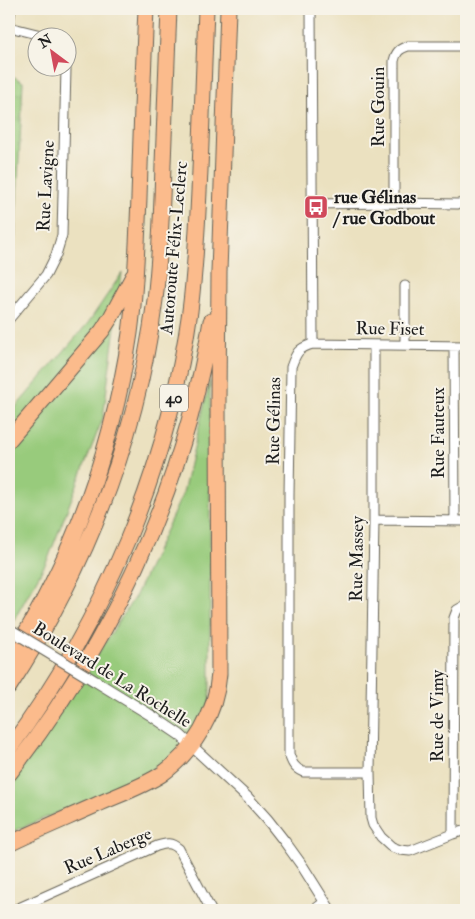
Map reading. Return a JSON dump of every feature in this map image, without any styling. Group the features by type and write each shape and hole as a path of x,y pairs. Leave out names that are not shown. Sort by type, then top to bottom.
{"highway":[{"path":"9,661 64,559 88,500 116,410 123,377 131,327 136,270 146,9"},
{"name":"Autoroute Félix-Leclerc","path":"9,686 51,617 90,538 116,467 137,394 149,338 158,266 169,9"},
{"name":"Autoroute Félix-Leclerc","path":"9,749 60,675 100,603 141,507 167,424 183,351 194,275 206,9"},
{"path":"9,844 155,778 176,762 200,734 217,690 219,674 219,272 228,9"},
{"path":"9,440 102,331 136,270"},
{"path":"9,774 51,716 81,669 126,590 151,534 172,481 192,414 204,360 219,272"}],"street":[{"path":"11,9 9,26 28,31"},
{"path":"311,9 313,344"},
{"name":"Rue Gouin","path":"394,203 394,61 396,54 400,49 408,46 466,46"},
{"name":"Rue Lavigne","path":"9,319 46,275 56,255 62,235 66,78"},
{"path":"311,204 458,204 466,202"},
{"path":"405,286 406,345"},
{"name":"Rue Fiset","path":"313,344 466,346"},
{"name":"Rue Gélinas","path":"313,344 304,346 295,355 292,367 289,495 289,754 291,761 297,769 303,772 370,772"},
{"name":"Rue Massey","path":"374,345 371,818 373,825 382,837 392,847 400,850 410,851 466,830"},
{"name":"Rue Fauteux","path":"454,346 455,520"},
{"path":"374,520 466,521"},
{"name":"Rue de Vimy","path":"453,834 454,618 457,610 466,605"},
{"name":"Boulevard de La Rochelle","path":"9,629 158,720 192,745 248,798 267,819 294,854 330,910"},
{"name":"Rue Laberge","path":"14,910 165,844 173,844 179,849 211,910"}],"lane":[{"path":"310,910 324,900"}],"path":[{"path":"9,114 13,111"}],"green space":[{"path":"9,74 23,82 15,238 9,245"},
{"path":"122,273 103,418 48,559 9,629 9,415 88,323"},
{"path":"210,381 210,704 178,751 140,778 9,833 9,782 32,755 136,595 183,493"}],"place":[{"name":"rue Gélinas / rue Godbout","path":"316,207"}]}
